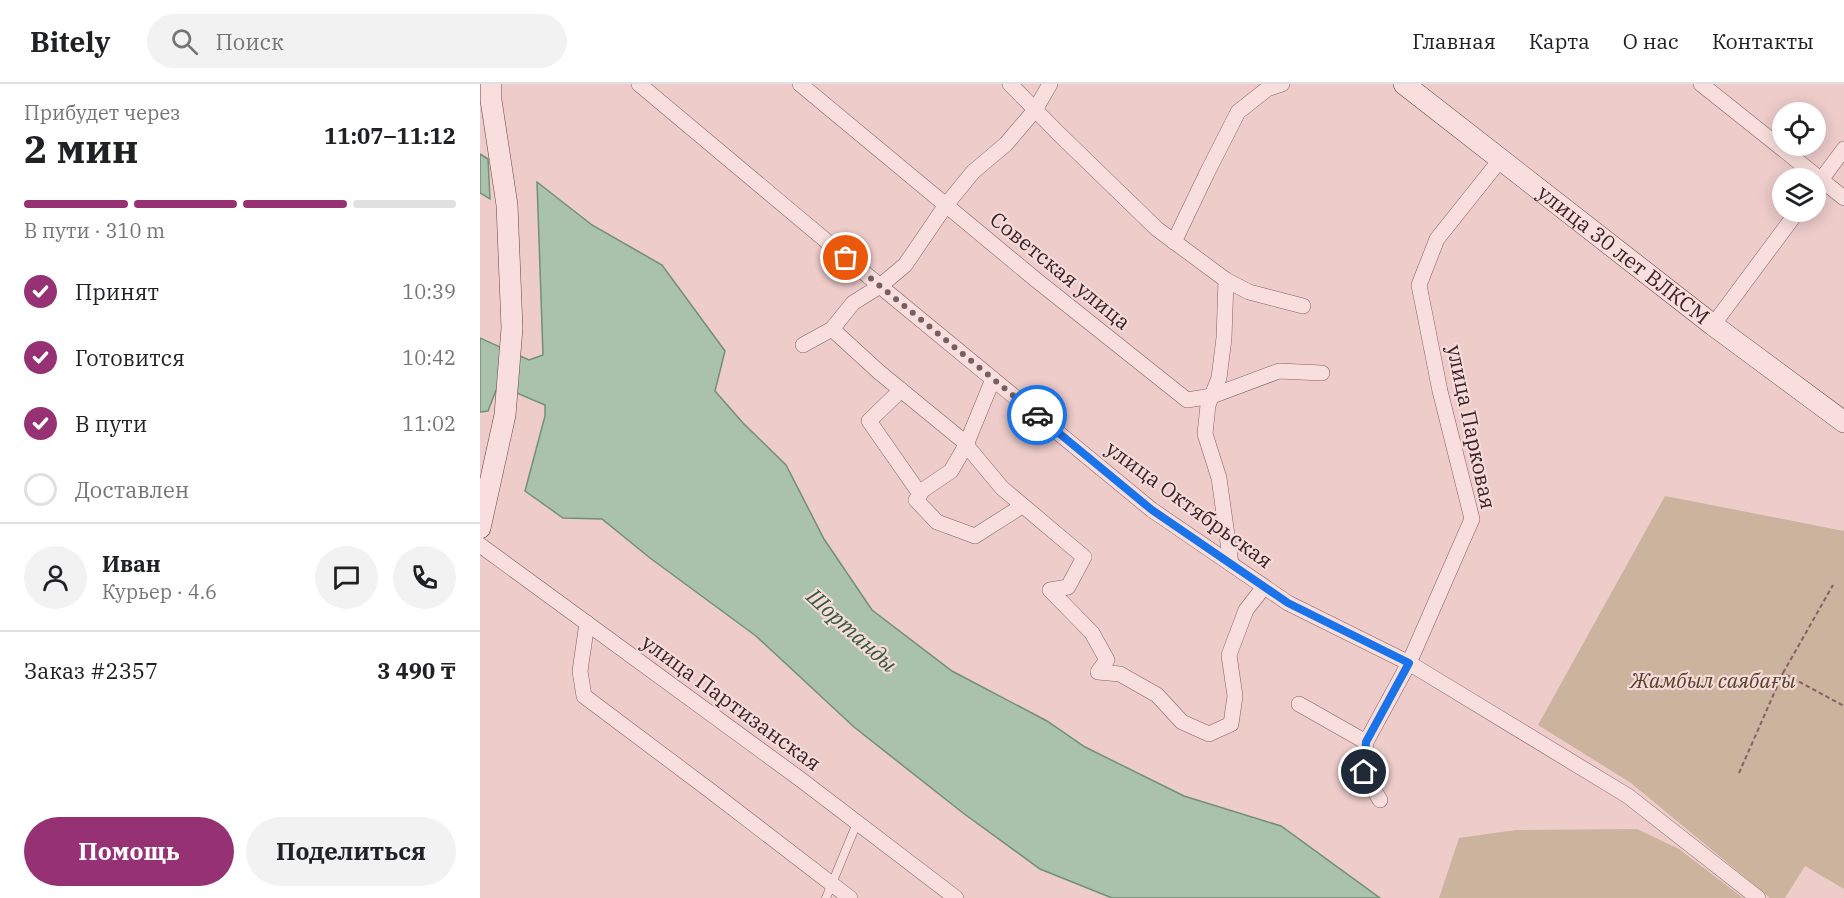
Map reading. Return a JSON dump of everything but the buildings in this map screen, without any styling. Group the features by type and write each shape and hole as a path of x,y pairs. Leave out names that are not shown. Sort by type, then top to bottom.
{"street":[{"path":"480,528 505,415 512,328 507,205 491,100 491,84"},
{"name":"улица Октябрьская","path":"639,84 1152,510 1288,603 1409,663 1628,796 1758,898"},
{"name":"Советская улица","path":"800,84 1035,279 1187,400 1212,396 1279,371 1322,373"},
{"path":"1010,84 1157,229 1174,242 1226,280 1249,292 1303,306"},
{"path":"803,345 832,330 853,303 880,286 905,266 946,205 973,172 1006,144 1035,110 1050,84"},
{"path":"1174,242 1238,112 1267,89 1282,84"},
{"name":"улица 30 лет ВЛКСМ","path":"1404,84 1713,325 1844,422"},
{"path":"1701,84 1799,168"},
{"path":"1826,173 1844,149"},
{"name":"улица Парковая","path":"1380,801 1364,772 1366,742 1409,663 1472,519 1440,391 1419,285 1437,239 1500,160"},
{"path":"1826,188 1844,198"},
{"path":"1713,325 1790,222"},
{"path":"1226,280 1224,338 1219,378 1208,405 1205,434 1219,478 1231,564"},
{"path":"832,330 966,445 1002,488 1084,557 1068,586 1050,590 1092,633 1107,660 1098,672 1120,674 1157,695 1182,722 1209,734 1231,724 1235,696 1228,655 1245,610 1264,587"},
{"path":"993,379 966,445 951,471 923,490 916,500 937,522 975,536 1022,506"},
{"path":"901,390 869,421 920,494"},
{"name":"улица Партизанская","path":"480,545 800,778 956,898"},
{"path":"587,623 580,671 584,696 712,792 829,892 849,898"},
{"path":"1299,704 1366,742"}],"lane":[{"path":"829,892 857,823"}],"path":[{"path":"1739,773 1783,673 1833,585"},
{"path":"1783,673 1844,706"}],"green space":[{"name":"Жамбыл саябағы","path":"1665,496 1844,531 1844,889 1805,866 1785,898 1770,898 1631,783 1538,725"},
{"path":"1637,829 1679,849 1743,898 1439,898 1459,838 1516,830"}],"water":[{"path":"480,154 488,159 490,199 480,193"},
{"name":"Шортанды","path":"537,182 592,225 662,265 725,351 715,391 743,423 786,465 824,539 872,610 952,671 1047,721 1085,747 1184,796 1281,826 1380,898 1112,898 1040,869 963,813 854,727 756,636 650,558 602,519 563,518 525,491 545,416 545,405 498,385 488,411 480,412 480,338 529,360 543,355"}],"way so far":[{"path":"846,258 1037,415"}],"route":[{"path":"1037,415 1152,510 1288,603 1409,663 1366,742 1364,772"}]}
